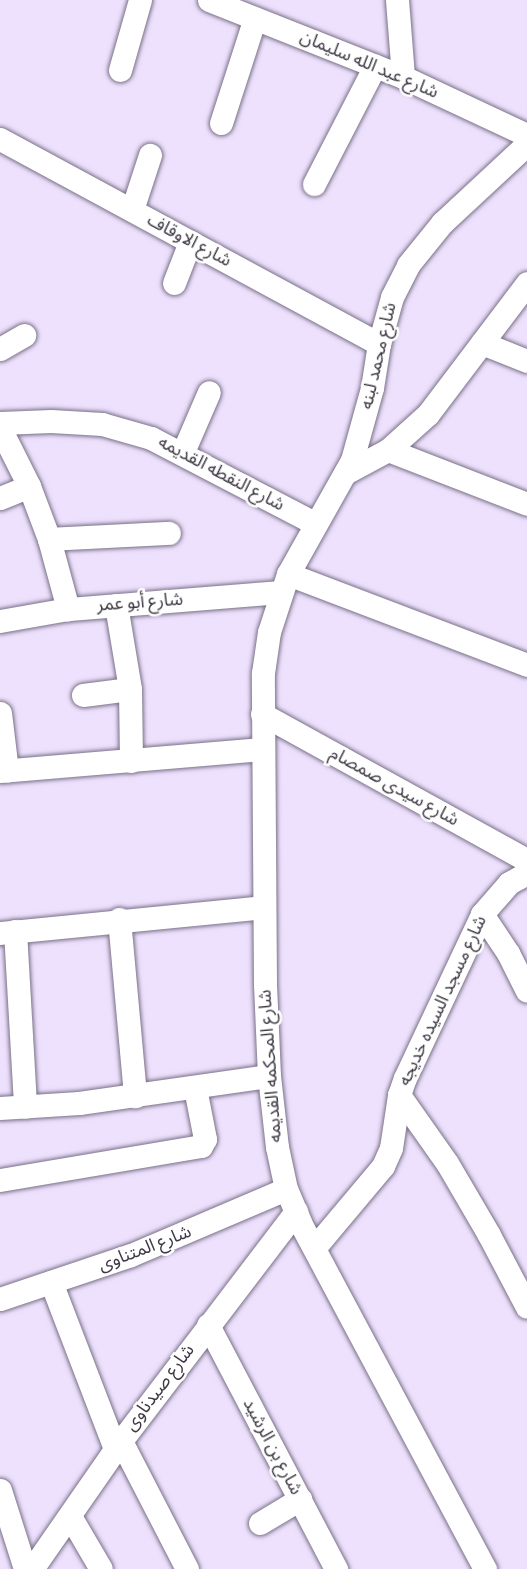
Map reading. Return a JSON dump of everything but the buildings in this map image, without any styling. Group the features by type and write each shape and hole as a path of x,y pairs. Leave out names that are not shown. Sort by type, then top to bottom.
{"street":[{"path":"120,70 141,0"},
{"name":"شارع عبد الله سليمان","path":"209,0 259,13 527,135"},
{"path":"397,0 403,77"},
{"path":"220,123 259,13"},
{"path":"314,184 374,66"},
{"name":"شارع الاوقاف","path":"0,139 379,344"},
{"name":"شارع محمد لبنه","path":"314,523 345,473 362,429 379,344 392,298 408,264 424,242 527,144"},
{"path":"132,211 150,155"},
{"path":"174,283 190,242"},
{"path":"345,473 388,450 428,414 527,283"},
{"path":"0,349 24,335"},
{"path":"482,343 527,362"},
{"path":"184,452 208,393"},
{"name":"شارع النقطه القديمه","path":"1,432 51,421 102,424 151,438 184,452 314,523"},
{"path":"1,432 29,486 49,539 68,609"},
{"path":"388,450 527,504"},
{"path":"0,498 29,486"},
{"name":"شارع المحكمه القديمه","path":"314,523 284,583 269,632 262,673 269,1076 277,1147 286,1189 296,1211 485,1569"},
{"path":"49,539 169,533"},
{"path":"284,583 527,665"},
{"name":"شارع أبو عمر","path":"0,621 68,609 284,583"},
{"path":"117,605 130,690 131,761"},
{"path":"83,695 130,690"},
{"path":"1,713 3,771 262,749"},
{"name":"شارع سيدى صمصام","path":"262,714 527,860"},
{"name":"شارع مسجد السيده خديجه","path":"315,1247 383,1166 395,1130 399,1094 482,914 509,883 527,873"},
{"path":"25,1107 10,1020 7,932 264,907"},
{"path":"482,914 508,953 527,991"},
{"path":"119,919 135,1096"},
{"path":"0,1108 135,1096 269,1076"},
{"path":"0,1180 201,1146 205,1139 195,1088"},
{"path":"399,1094 447,1163 527,1307"},
{"name":"شارع المتناوى","path":"0,1299 144,1250 286,1189"},
{"name":"شارع صيدناوى","path":"31,1569 118,1445 296,1211"},
{"path":"51,1282 118,1445 187,1569"},
{"name":"شارع بن الرشيد","path":"208,1325 336,1569"},
{"path":"0,1492 31,1569"},
{"path":"260,1523 300,1499"},
{"path":"70,1516 100,1569"}]}
